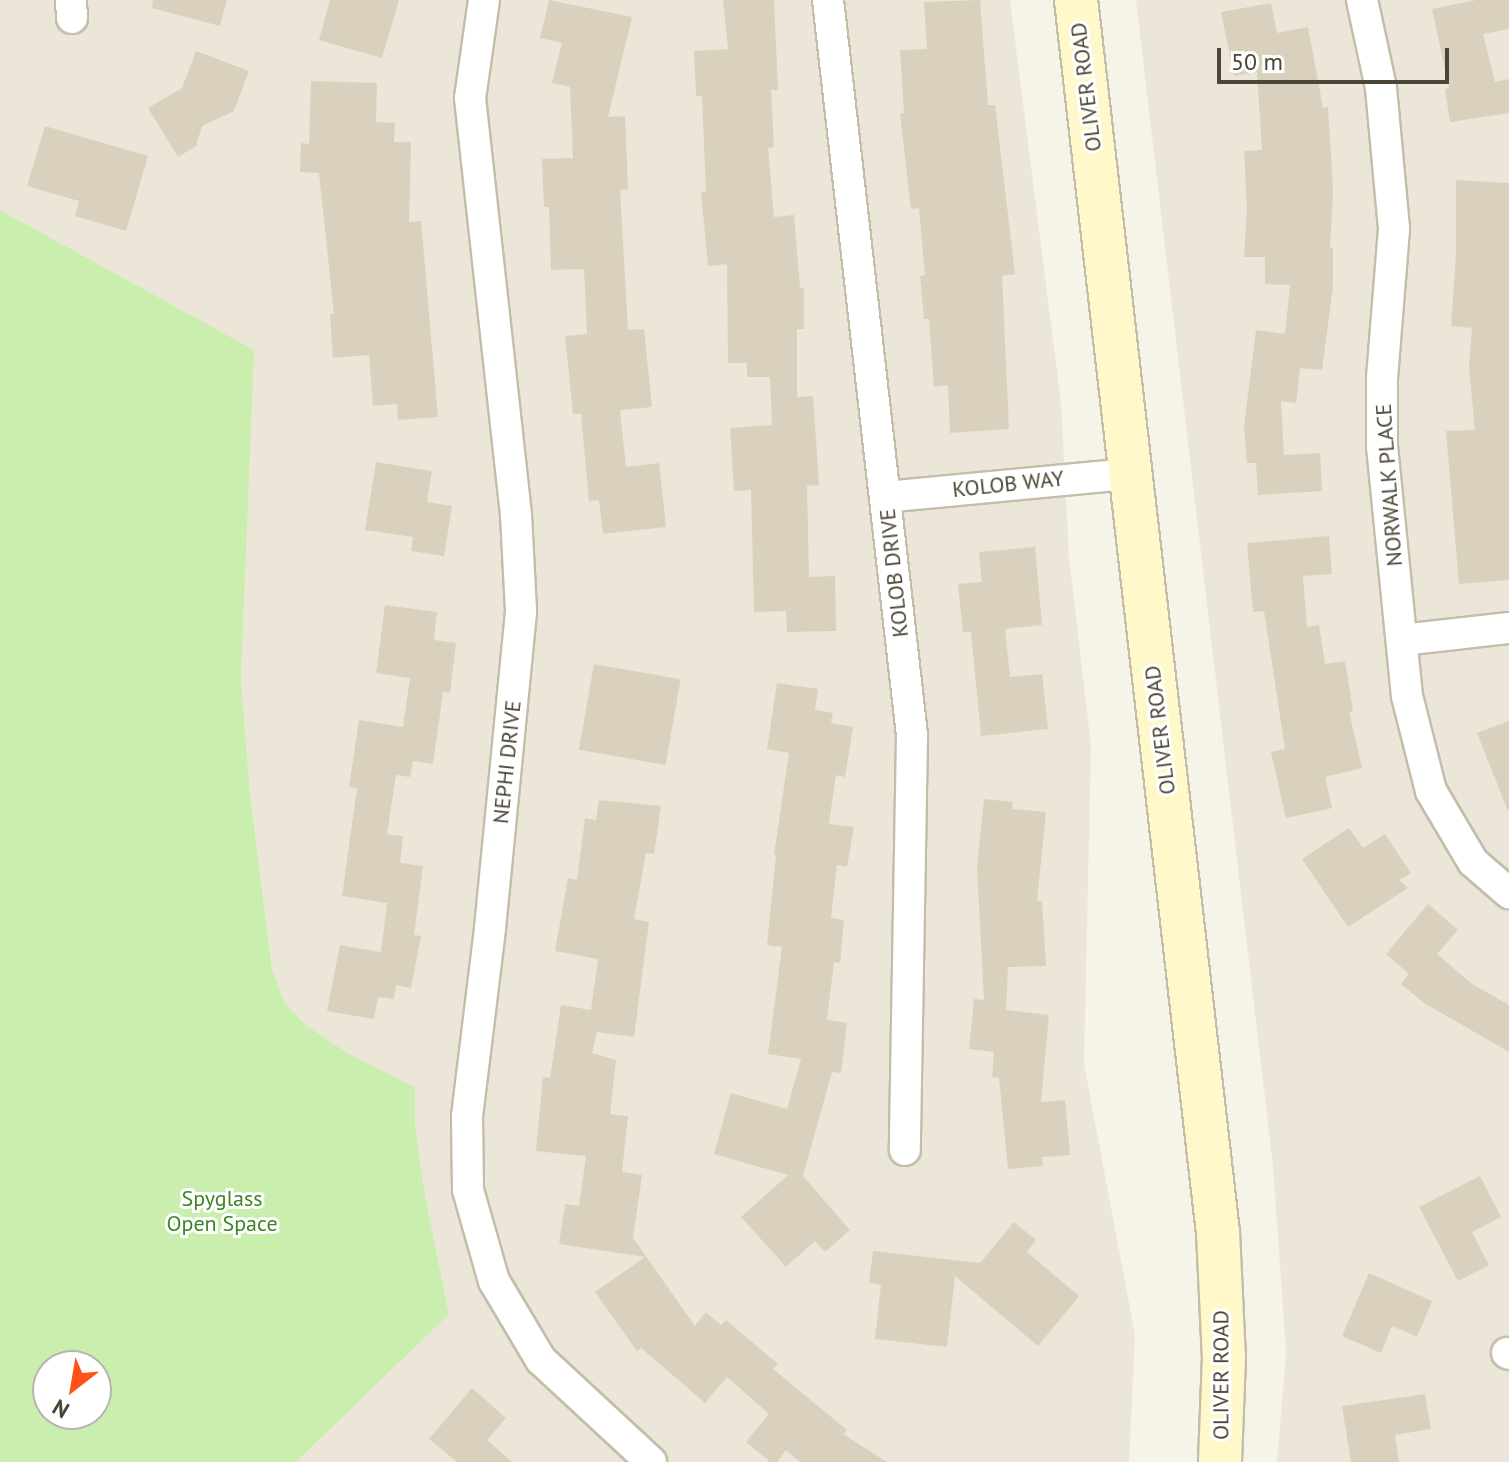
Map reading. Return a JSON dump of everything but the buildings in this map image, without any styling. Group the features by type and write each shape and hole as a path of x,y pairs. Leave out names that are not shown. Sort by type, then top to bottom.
{"street":[{"name":"NEPHI DRIVE","path":"484,0 470,98 516,515 521,612 467,1117 468,1190 494,1281 541,1360 631,1456"},
{"name":"KOLOB DRIVE","path":"828,0 912,735 905,1150"},
{"name":"OLIVER ROAD","path":"1076,0 1218,1232 1224,1357 1220,1462"},
{"name":"NORWALK PLACE","path":"1362,0 1381,88 1394,229 1382,378 1382,446 1407,696 1431,791 1473,862 1509,893"},
{"name":"KOLOB WAY","path":"885,497 1130,474"},
{"path":"1402,640 1509,628"}],"shaded area":[{"path":"0,0 1010,0 1061,403 1069,557 1091,746 1084,1064 1135,1335 1129,1462 296,1462 449,1313 425,1195 415,1126 415,1087 346,1052 307,1026 284,1002 272,969 250,793 241,679 253,350 0,210"},
{"path":"1136,0 1509,0 1509,1462 1277,1462 1286,1352 1273,1166"}],"green space":[{"name":"Spyglass Open Space","path":"0,210 254,350 241,679 250,793 272,969 284,1002 307,1026 346,1052 415,1087 415,1126 425,1195 449,1314 296,1462 0,1462"}]}
